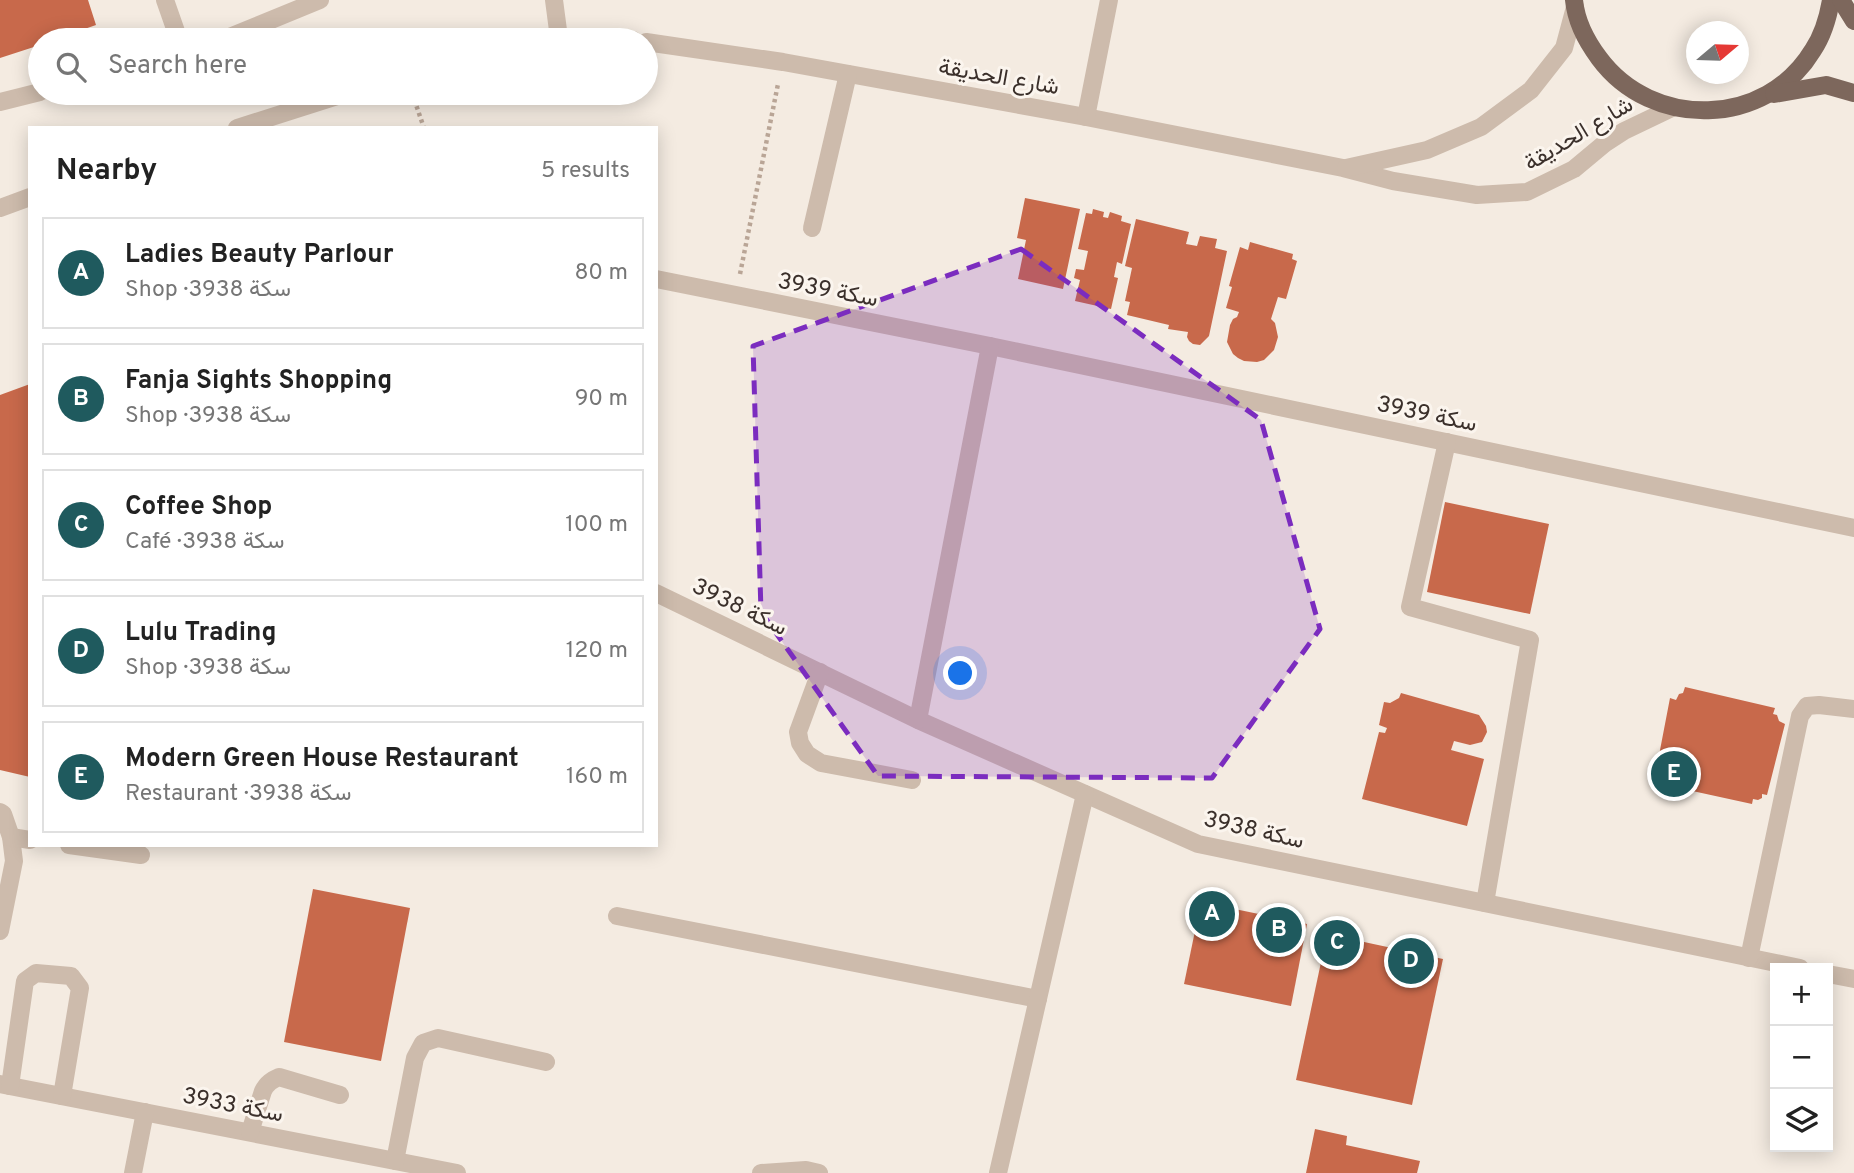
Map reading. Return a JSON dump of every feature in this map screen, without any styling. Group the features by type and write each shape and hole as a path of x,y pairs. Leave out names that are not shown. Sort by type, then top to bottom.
{"main road":[{"path":"1763,97 1791,77 1813,51 1827,20 1831,0"},
{"path":"1841,0 1854,21"},
{"path":"1575,3 1587,42 1609,71 1638,94 1672,108 1719,110 1741,106 1763,97 1826,85 1854,93"}],"street":[{"path":"165,0 175,28"},
{"path":"251,28 320,0"},
{"path":"554,0 555,28"},
{"path":"1086,117 1109,0"},
{"name":"شارع الحديقة","path":"1343,169 1427,150 1481,127 1531,90 1564,48 1575,3"},
{"name":"شارع الحديقة","path":"658,44 783,62 1086,117 1394,181 1477,195 1527,192 1574,169 1624,131 1672,108"},
{"path":"812,228 848,74"},
{"path":"0,102 28,95"},
{"path":"243,126 309,105"},
{"path":"0,208 28,198"},
{"name":"سكة 3939","path":"658,279 990,346 1854,528"},
{"path":"918,720 990,346"},
{"path":"1447,442 1410,607 1530,640 1485,903"},
{"name":"سكة 3938","path":"658,594 918,720 1198,844 1774,963"},
{"path":"820,672 798,732 800,743 807,754 821,763 912,780"},
{"path":"1749,958 1800,716 1807,706 1854,709"},
{"path":"998,1173 1085,794"},
{"path":"0,812 11,837 14,862 0,931"},
{"path":"11,837 28,840"},
{"path":"83,847 141,855"},
{"path":"617,916 1038,999"},
{"path":"5,1085 25,981 36,973 71,975 80,989 62,1096"},
{"path":"1833,975 1854,979"},
{"path":"395,1161 415,1058 423,1043 438,1038 546,1062"},
{"path":"250,1132 266,1085 279,1077 341,1095"},
{"name":"سكة 3933","path":"5,1085 457,1173"},
{"path":"133,1173 145,1112"},
{"path":"761,1173 811,1172"}],"path":[{"path":"736,295 783,62"},
{"path":"416,105 423,126"}],"highlighted area":[{"path":"1021,249 1261,420 1320,629 1212,778 878,776 761,612 753,346"}],"building":[{"path":"0,0 88,0 96,25 87,28 28,28 28,49 0,58"},
{"path":"1025,198 1080,209 1063,289 1018,279 1026,240 1017,238"},
{"path":"1093,209 1104,212 1103,217 1108,218 1110,212 1122,216 1121,221 1131,224 1122,264 1117,262 1114,277 1118,278 1111,309 1075,301 1080,280 1074,278 1076,269 1084,270 1088,251 1078,249 1086,213 1092,214"},
{"path":"1136,219 1189,232 1186,244 1197,246 1200,236 1217,239 1215,248 1227,251 1209,336 1200,345 1189,341 1188,332 1168,329 1169,325 1127,315 1130,302 1125,301 1132,268 1125,266"},
{"path":"1250,242 1293,254 1292,259 1297,261 1286,299 1278,297 1271,319 1275,323 1278,337 1274,350 1264,360 1257,362 1238,358 1227,342 1230,325 1239,312 1226,308 1232,287 1229,286 1240,247 1248,250"},
{"path":"28,385 28,777 0,770 0,395"},
{"path":"1445,502 1549,524 1530,614 1427,592"},
{"path":"1685,687 1775,708 1773,714 1785,724 1767,795 1762,794 1762,798 1758,800 1753,799 1752,804 1665,785 1662,772 1656,771 1670,698 1676,700"},
{"path":"1401,693 1479,715 1486,726 1487,732 1482,742 1470,745 1454,741 1451,750 1484,759 1467,826 1362,799 1379,732 1385,733 1387,728 1379,725 1384,702 1390,703 1399,698"},
{"path":"313,889 410,908 381,1061 284,1042"},
{"path":"1201,902 1307,924 1291,1006 1184,984"},
{"path":"1327,934 1443,959 1412,1105 1296,1080"},
{"path":"1315,1129 1347,1136 1346,1145 1420,1161 1417,1173 1306,1173"}],"place":[{"name":"Modern Green House Restaurant","path":"1674,774"},
{"name":"Ladies Beauty Parlour","path":"1212,914"},
{"name":"Fanja Sights Shopping","path":"1279,930"},
{"name":"Coffee Shop","path":"1337,943"},
{"name":"Lulu Trading","path":"1411,961"}]}
